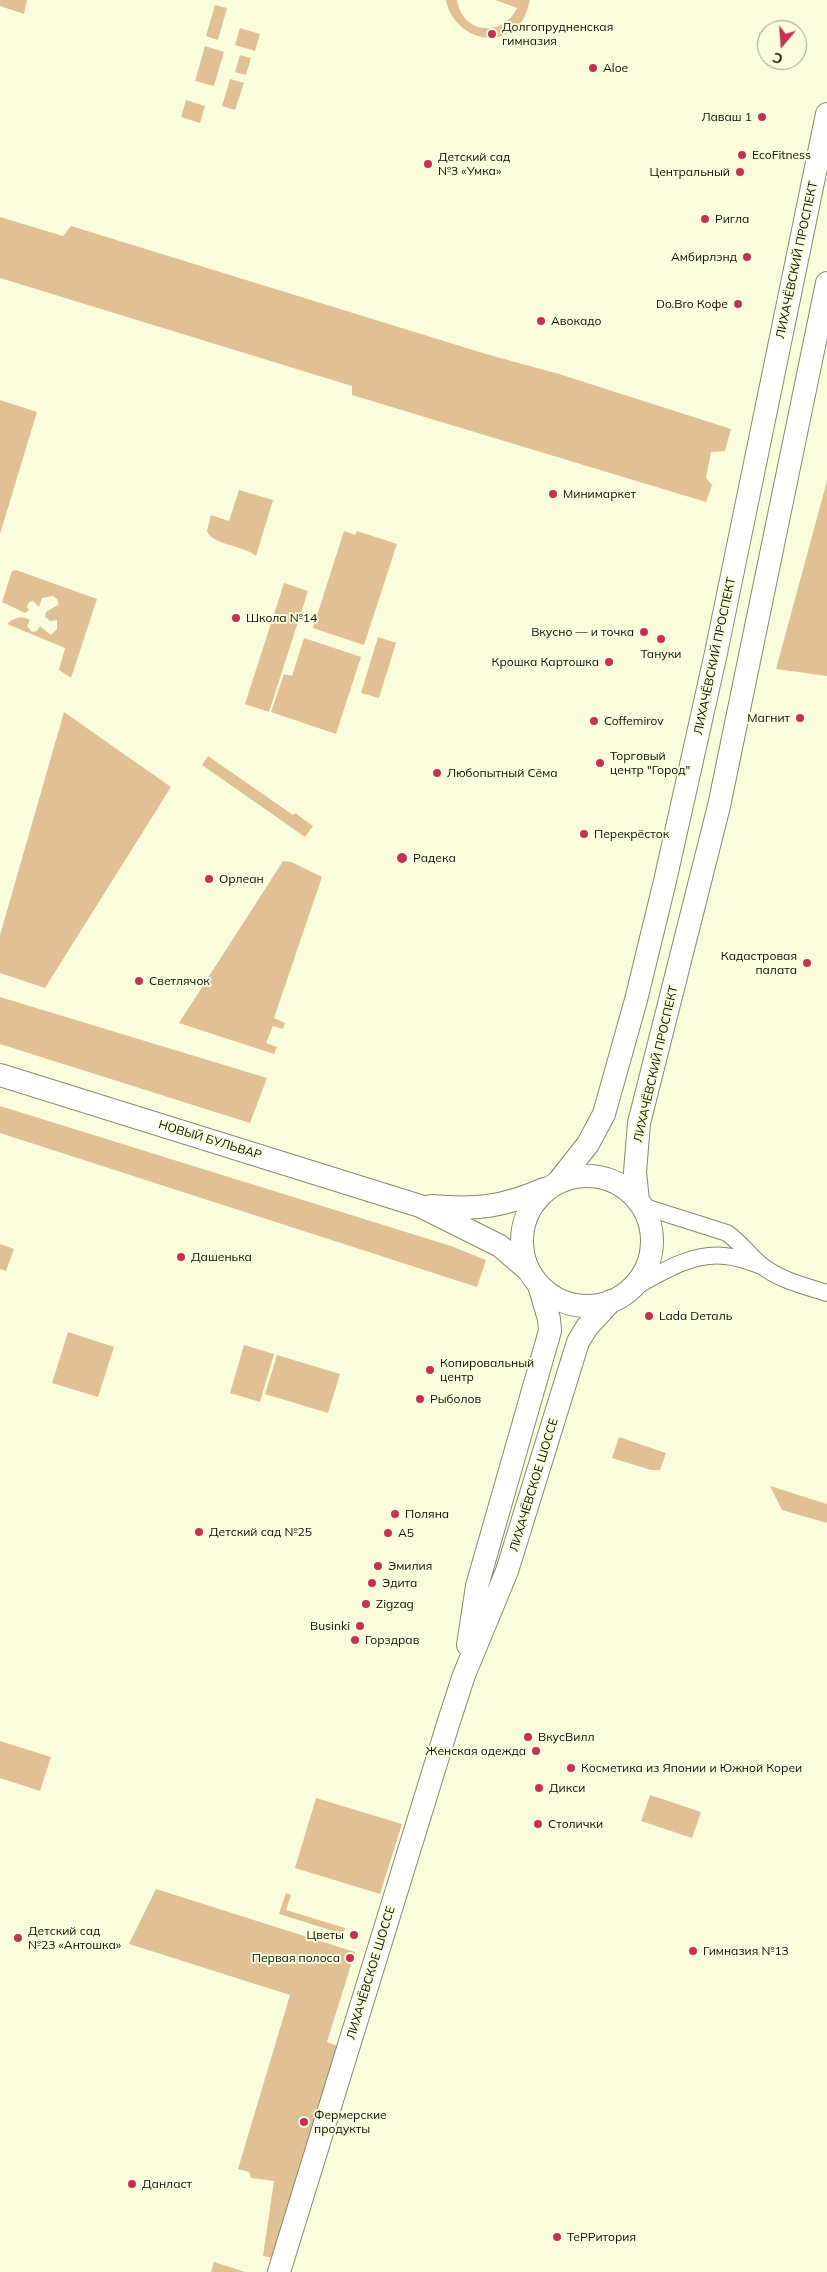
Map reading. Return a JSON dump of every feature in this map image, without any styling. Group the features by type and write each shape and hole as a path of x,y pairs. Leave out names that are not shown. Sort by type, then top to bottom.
{"main road":[{"name":"ЛИХАЧЁВСКИЙ ПРОСПЕКТ","path":"533,1277 523,1255 521,1239 523,1224 529,1209 538,1197 554,1184 588,1144 604,1114 636,1000 666,881 716,653 827,114"},
{"name":"ЛИХАЧЁВСКИЙ ПРОСПЕКТ","path":"619,1296 645,1270 652,1244 648,1218 640,1203 634,1172 639,1123 719,806 827,283"},
{"name":"НОВЫЙ БУЛЬВАР","path":"0,1075 420,1206 500,1246 533,1277"},
{"path":"554,1184 574,1176 602,1177 624,1187 640,1203"},
{"name":"НОВЫЙ БУЛЬВАР","path":"420,1206 485,1208 529,1196 554,1184"},
{"path":"533,1277 560,1300 574,1305 590,1306 619,1296"},
{"name":"ЛИХАЧЁВСКОЕ ШОССЕ","path":"464,1675 477,1586 550,1331 549,1319 533,1277"},
{"name":"ЛИХАЧЁВСКОЕ ШОССЕ","path":"279,2272 464,1675 508,1571 578,1342 587,1327 619,1296"}],"street":[{"path":"640,1203 727,1233 738,1241 761,1265 774,1274 827,1293"},
{"path":"619,1296 660,1273 696,1259 723,1255 761,1265"}],"shaded area":[{"path":"0,0 27,0 24,14 0,6"},
{"path":"446,0 457,0 460,11 474,25 493,28 511,18 517,8 495,0 530,0 522,21 512,31 501,36 489,38 477,36 457,23 450,12"},
{"path":"215,5 227,8 218,40 206,36"},
{"path":"240,28 260,34 255,51 235,45"},
{"path":"205,46 224,52 214,86 195,81"},
{"path":"240,55 251,58 246,75 235,72"},
{"path":"230,79 244,83 235,110 222,106"},
{"path":"186,100 205,106 200,123 181,117"},
{"path":"0,217 63,236 71,226 486,354 559,374 731,429 725,451 711,452 706,478 712,485 706,502 352,395 352,386 0,278"},
{"path":"0,400 37,412 0,534"},
{"path":"827,481 827,676 776,669"},
{"path":"239,490 273,500 256,556 244,549 215,539 207,531 211,515 229,521"},
{"path":"344,531 355,535 357,531 397,544 364,645 313,628"},
{"path":"16,570 97,599 71,678 59,670 65,648 7,624 21,617 30,620 27,626 32,632 37,631 40,626 51,635 57,629 57,620 50,621 45,617 46,612 58,605 58,600 53,596 42,598 39,607 33,601 29,602 27,607 29,610 25,613 2,602 12,571"},
{"path":"284,583 308,591 269,712 245,704"},
{"path":"378,637 396,643 379,698 361,693"},
{"path":"304,638 361,657 336,734 271,712 284,674 292,676"},
{"path":"64,712 171,787 45,988 0,973 0,935"},
{"path":"208,756 293,815 295,813 313,826 305,837 202,765"},
{"path":"283,861 291,862 322,877 274,1018 285,1023 283,1029 273,1026 266,1043 277,1047 274,1054 179,1023"},
{"path":"0,997 267,1078 250,1123 0,1044"},
{"path":"0,1106 451,1246 486,1260 477,1287 0,1133"},
{"path":"0,1244 14,1249 6,1271 0,1269"},
{"path":"68,1332 114,1347 98,1397 52,1383"},
{"path":"244,1345 274,1354 260,1402 230,1393"},
{"path":"277,1355 340,1374 328,1413 265,1394"},
{"path":"619,1437 666,1453 660,1470 651,1470 612,1458"},
{"path":"770,1486 827,1504 827,1523 782,1510"},
{"path":"0,1741 51,1757 40,1791 0,1778"},
{"path":"650,1795 701,1812 692,1838 641,1821"},
{"path":"316,1798 402,1824 380,1894 295,1868"},
{"path":"156,1889 355,1952 327,2042 338,2046 273,2258 263,2256 274,2181 251,2178 249,2172 238,2169 290,1995 129,1944"},
{"path":"286,1893 291,1895 286,1910 345,1928 343,1934 279,1914"},
{"path":"214,2262 245,2272 211,2272"}],"place":[{"name":"Долгопрудненская гимназия","path":"492,34"},
{"name":"Aloe","path":"593,68"},
{"name":"Лаваш 1","path":"762,117"},
{"name":"EcoFitness","path":"742,155"},
{"name":"Детский сад №3 «Умка»","path":"428,164"},
{"name":"Центральный","path":"740,172"},
{"name":"Ригла","path":"705,219"},
{"name":"Амбирлэнд","path":"747,257"},
{"name":"Do.Bro Кофе","path":"738,304"},
{"name":"Авокадо","path":"541,321"},
{"name":"Минимаркет","path":"553,494"},
{"name":"Школа №14","path":"236,618"},
{"name":"Вкусно — и точка","path":"644,632"},
{"name":"Тануки","path":"661,639"},
{"name":"Крошка Картошка","path":"609,662"},
{"name":"Магнит","path":"800,718"},
{"name":"Coffemirov","path":"594,721"},
{"name":"Торговый центр \"Город\"","path":"600,763"},
{"name":"Любопытный Сёма","path":"437,773"},
{"name":"Перекрёсток","path":"584,834"},
{"name":"Радека","path":"402,858"},
{"name":"Орлеан","path":"209,879"},
{"name":"Кадастровая палата","path":"807,963"},
{"name":"Светлячок","path":"139,981"},
{"name":"Дашенька","path":"181,1257"},
{"name":"Lada Dеталь","path":"649,1316"},
{"name":"Копировальный центр","path":"430,1370"},
{"name":"Рыболов","path":"420,1399"},
{"name":"Поляна","path":"395,1514"},
{"name":"Детский сад №25","path":"199,1532"},
{"name":"А5","path":"388,1533"},
{"name":"Эмилия","path":"378,1566"},
{"name":"Эдита","path":"372,1583"},
{"name":"Zigzag","path":"366,1604"},
{"name":"Businki","path":"360,1626"},
{"name":"Горздрав","path":"355,1640"},
{"name":"ВкусВилл","path":"528,1737"},
{"name":"Женская одежда","path":"536,1751"},
{"name":"Косметика из Японии и Южной Кореи","path":"571,1768"},
{"name":"Дикси","path":"539,1788"},
{"name":"Столички","path":"538,1824"},
{"name":"Цветы","path":"354,1935"},
{"name":"Детский сад №23 «Антошка»","path":"18,1938"},
{"name":"Гимназия №13","path":"693,1951"},
{"name":"Первая полоса","path":"350,1958"},
{"name":"Фермерские продукты","path":"304,2122"},
{"name":"Данласт","path":"132,2184"},
{"name":"ТеРРитория","path":"557,2237"}]}
